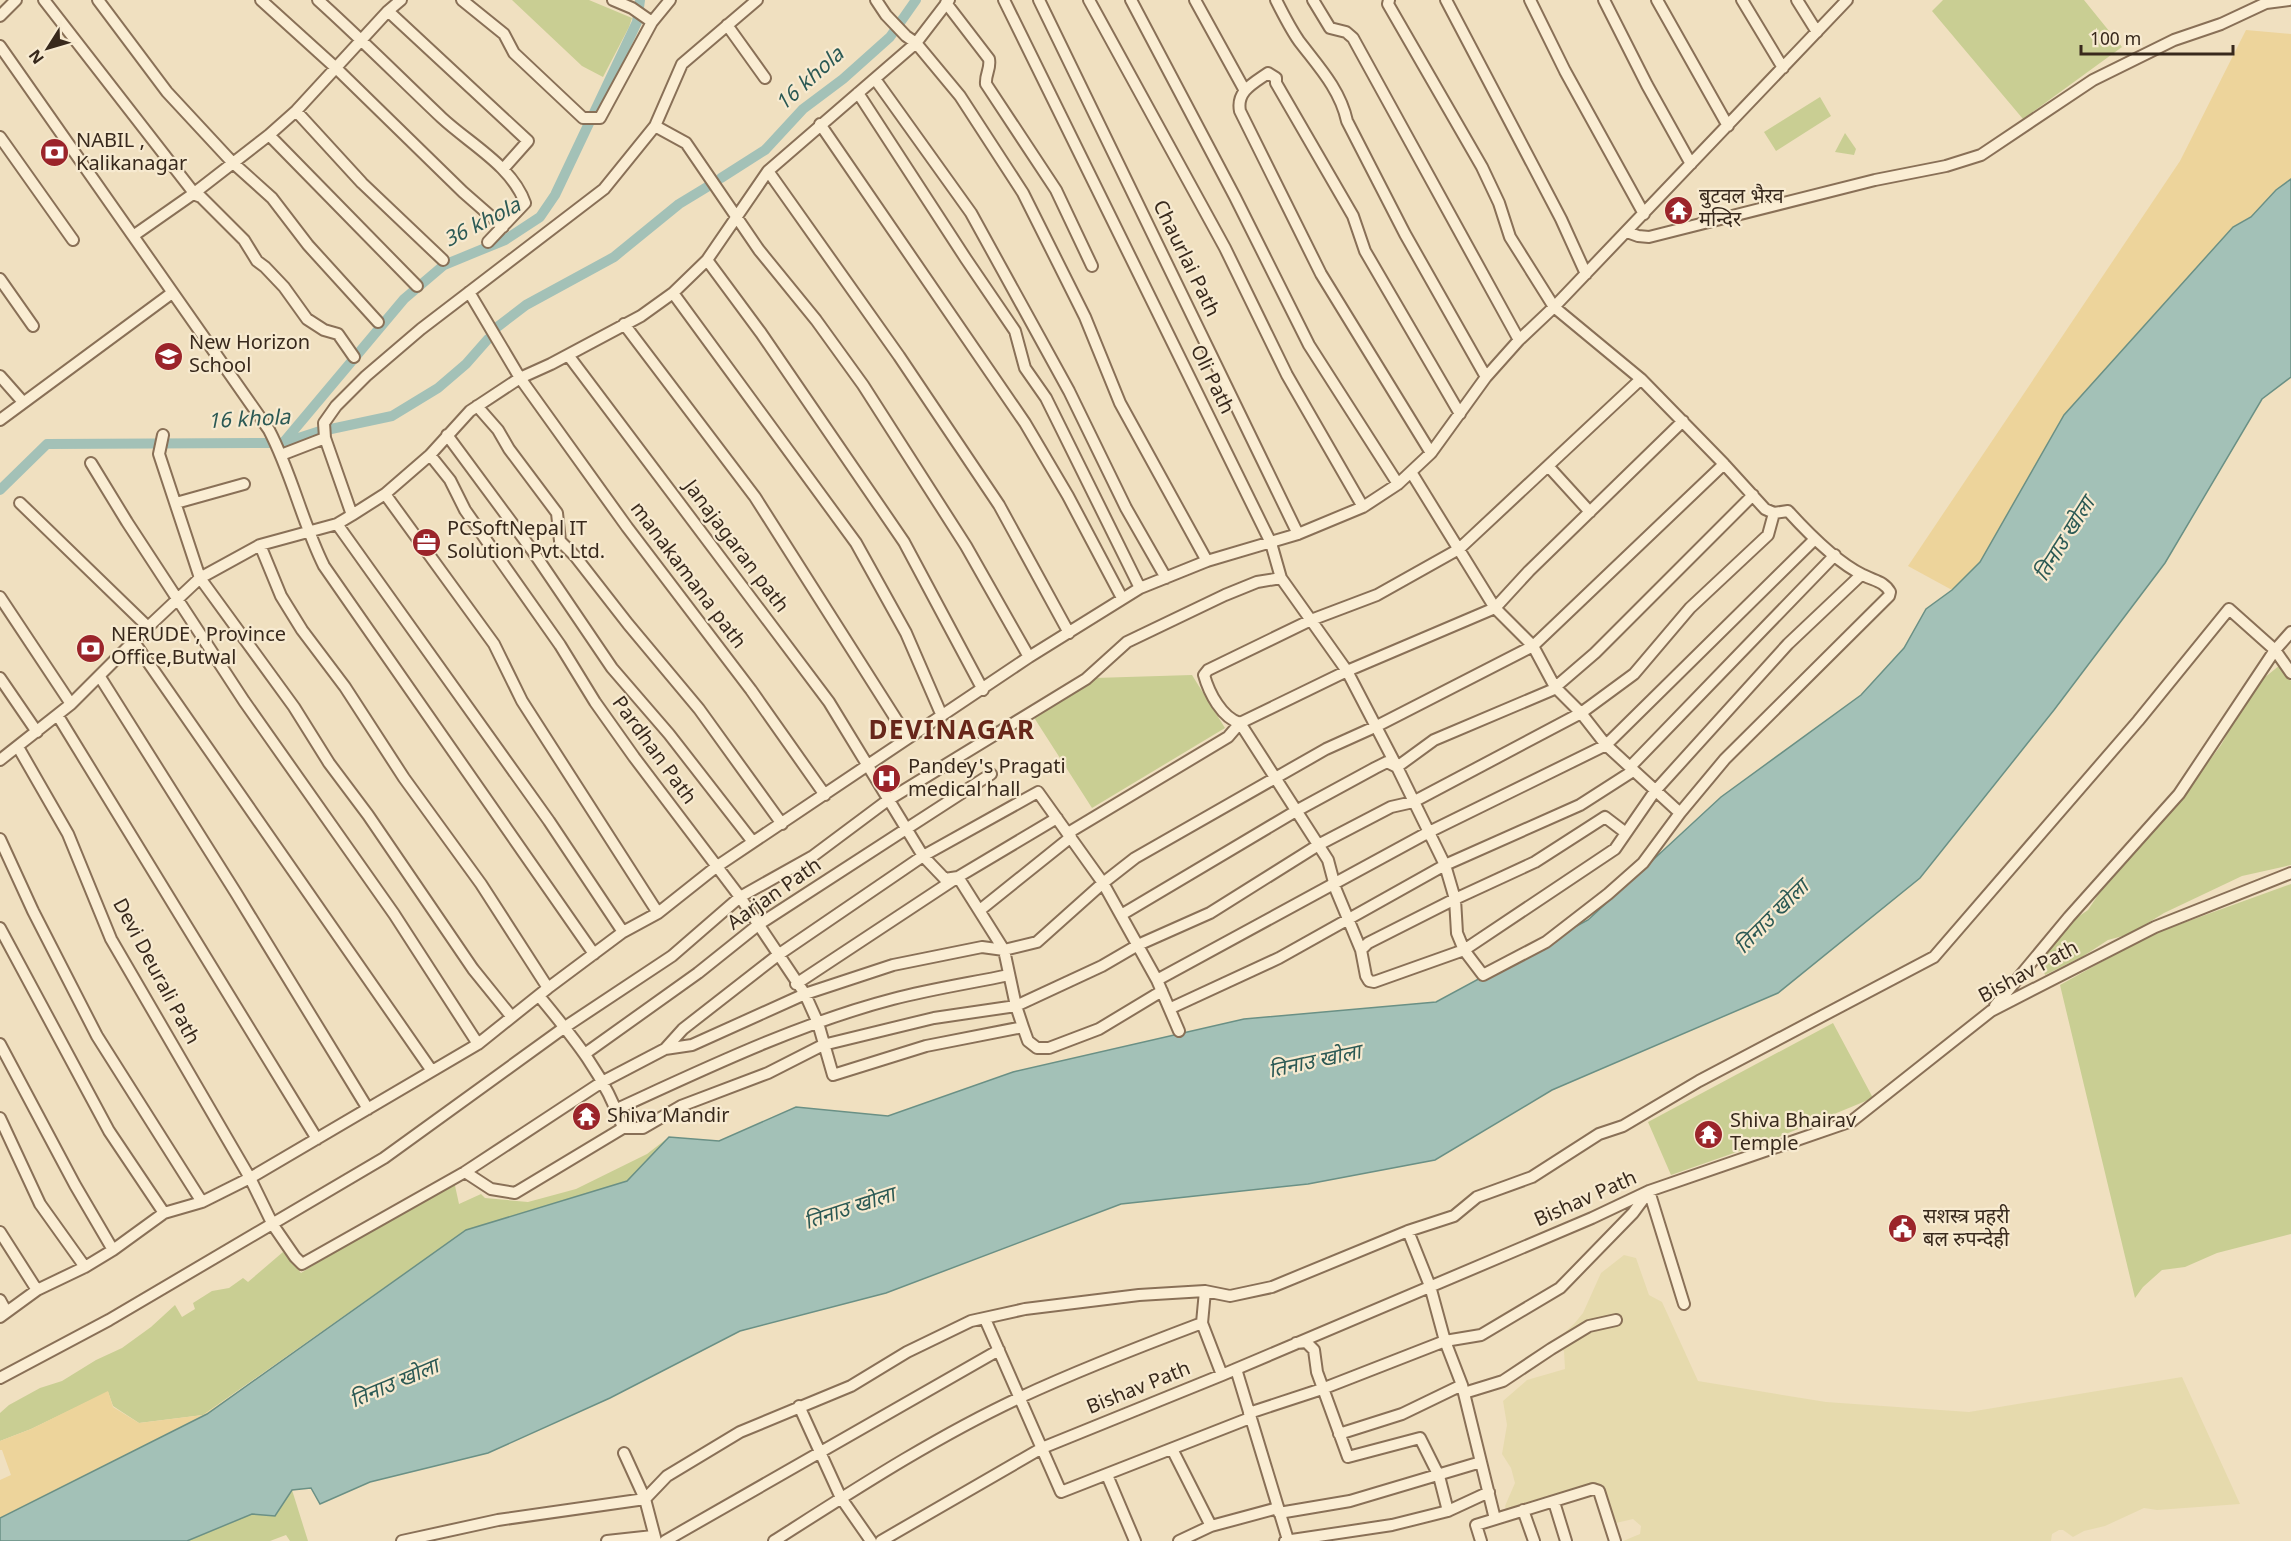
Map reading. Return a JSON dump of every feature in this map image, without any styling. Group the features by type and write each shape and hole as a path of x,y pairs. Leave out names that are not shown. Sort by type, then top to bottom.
{"street":[{"path":"0,16 16,0"},
{"path":"44,0 193,193 201,197 244,240 257,261 284,287 307,319 324,330 338,334 354,357"},
{"path":"98,0 167,92 232,162 272,198 308,245 378,322"},
{"path":"261,0 336,68 463,192 503,227"},
{"path":"318,0 444,120 503,169 520,189 525,203 488,242"},
{"path":"133,236 269,135 296,111 399,0"},
{"path":"462,0 504,34 514,53 583,118 600,118 652,22 670,0"},
{"path":"613,0 632,8 652,22"},
{"path":"352,515 325,438 324,423 336,406 366,376 421,329 604,189 655,126 682,64 757,0"},
{"path":"876,0 886,15 916,43 960,96 1023,193 1085,317 1120,403 1207,561"},
{"name":"Oli Path","path":"1004,0 1271,543 1281,578 1347,670 1429,832 1444,865 1455,899 1457,933 1464,950"},
{"name":"Chaurlai Path","path":"1039,0 1298,534"},
{"path":"1089,0 1225,248 1287,375 1364,507"},
{"path":"1131,0 1235,197 1309,345 1398,484"},
{"path":"1196,0 1244,89"},
{"path":"1276,0 1297,39 1326,76 1344,106 1347,121 1400,224 1486,377"},
{"path":"1313,0 1330,28 1346,32 1353,38 1519,340"},
{"path":"1389,0 1388,4 1482,167 1499,203 1510,237 1554,307 1641,379 1724,464 1765,510 1774,513 1788,511 1814,540 1861,575 1886,584 1890,592 1889,596 1725,759 1680,813 1643,863 1608,894 1546,942 1483,975 1464,950"},
{"path":"1446,0 1562,219 1586,274"},
{"path":"1530,0 1565,71 1644,214"},
{"path":"1604,0 1647,85 1691,164"},
{"path":"1657,0 1728,126"},
{"path":"1742,0 1783,68"},
{"path":"1797,0 1816,33"},
{"path":"0,1300 3,1314 37,1290 112,1250 164,1213 202,1202 250,1178 478,1044 510,1016 623,932 658,913 716,867 1029,657 1122,598 1140,588 1207,561 1298,534 1364,507 1398,484 1431,453 1486,377 1519,340 1627,232 1783,68 1816,33 1836,4 1847,0"},
{"path":"1627,232 1638,237 1649,237 1875,180 1964,161 1981,155 2093,80 2174,40 2221,24 2266,3 2289,0"},
{"path":"0,760 58,716 200,578 260,545 307,530 337,524 352,515 385,494 430,455 477,406 520,378 640,316 674,292 707,260 768,171 916,43 948,2 989,59 991,66 985,77 986,84 1056,190 1092,266"},
{"path":"388,11 528,141 503,169"},
{"path":"727,25 765,78"},
{"path":"0,46 269,430 280,452 307,530 324,566 594,954"},
{"path":"1431,453 1321,274 1240,111 1239,103 1244,89 1268,73 1276,78 1276,83 1353,216 1365,251 1460,414"},
{"path":"875,79 971,213 1042,341 1125,508 1166,578"},
{"path":"858,93 1015,331 1025,368 1046,398 1140,588"},
{"path":"296,111 362,183 443,260"},
{"path":"820,124 1025,423 1068,496 1122,598"},
{"path":"655,126 686,143 759,250 816,320 863,385 966,546 1029,657"},
{"path":"269,135 417,286"},
{"path":"0,137 74,240"},
{"path":"768,171 899,356 999,505 1069,633"},
{"path":"707,260 761,333 904,542 983,690"},
{"path":"0,279 33,326"},
{"name":"manakamana path","path":"469,292 520,378 627,527 751,690 825,795"},
{"path":"674,292 856,543 906,633 942,716"},
{"path":"0,420 172,293"},
{"path":"624,324 755,497 908,738"},
{"name":"Janajagaran path","path":"568,355 829,702 923,856 945,879 958,877"},
{"path":"0,376 23,402"},
{"path":"1641,379 1459,549 1377,595 1311,620 1208,670 1204,675 1207,687 1220,706 1232,720 1240,723 1320,843 1328,860 1336,890 1361,950 1369,981 1374,982 1464,950 1615,849 1655,792 1788,644 1861,575"},
{"path":"477,406 498,430 509,449 557,513 560,541 576,556 628,624 699,709 782,824"},
{"path":"980,910 1069,835 1228,737 1240,723 1347,670 1495,608 1683,421"},
{"path":"163,435 159,454 200,578 294,707 329,763 368,815 473,969 510,1016"},
{"path":"447,435 532,550 612,668 669,734 753,842"},
{"path":"280,452 325,438"},
{"name":"Pardhan Path","path":"430,455 450,480 465,510 560,645 595,702 740,897 796,984 805,994 818,1023 833,1075 926,1046 1023,1027"},
{"path":"91,463 244,700 394,914 478,1044"},
{"path":"1724,464 1533,646 1377,726 1326,749 1136,858 1103,883 1036,942 1004,950 982,947 893,965 805,994 692,1045 665,1049 602,1082 465,1172 491,1189 515,1193 623,1128 643,1128 681,1106 768,1072 823,1045 934,1018 1016,1006 1102,966 1138,945 1210,913 1320,843 1391,807 1413,802 1581,713 1634,674 1690,608 1768,535 1774,513"},
{"path":"1549,467 1590,512"},
{"path":"1412,472 1495,608 1533,646 1555,687 1581,713 1606,745 1680,813"},
{"path":"176,503 244,484"},
{"path":"385,494 494,645 522,701 658,913"},
{"path":"1121,915 1296,810 1387,762 1397,766 1434,740 1552,690 1595,653 1753,495"},
{"path":"20,503 148,627"},
{"path":"337,524 549,821 623,932"},
{"path":"958,877 1004,950 1016,1006 1028,1041 1037,1048 1049,1048 1099,1029 1160,985 1335,883 1429,832 1606,745 1814,540"},
{"path":"260,545 281,596 302,630 345,687 404,778 481,884 548,988"},
{"path":"1171,1008 1279,958 1444,865 1580,805 1632,769 1835,555"},
{"path":"0,1378 109,1320 384,1158 565,1027 672,956 740,897 813,856 888,800 1086,679 1127,642 1225,595 1257,582 1281,578"},
{"path":"0,597 71,704"},
{"path":"402,1541 498,1520 645,1499 667,1476 740,1432 851,1386 907,1352 971,1321 1024,1309 1128,1296 1205,1291 1230,1296 1272,1287 1408,1231 1454,1216 1477,1197 1532,1177 1599,1134 1623,1126 1699,1081 1934,957 2131,729 2229,609 2275,650 2289,667"},
{"path":"1991,1011 2069,917 2179,794 2275,650 2291,632"},
{"path":"134,642 432,1071"},
{"path":"100,677 236,893 368,1110"},
{"path":"0,678 37,732"},
{"path":"58,716 317,1139"},
{"name":"Devi Deurali Path","path":"18,747 68,834 111,939 250,1178 273,1225 302,1264 465,1172"},
{"name":"Aarjan Path","path":"586,1053 698,973 758,925 991,774"},
{"path":"665,1049 683,1029 778,955 923,856 1038,792 1103,883 1160,985 1179,1031"},
{"path":"796,984 958,877 1057,818"},
{"path":"1361,950 1368,944 1455,899 1535,862 1605,818 1626,833"},
{"path":"0,839 33,911 98,1036 202,1202"},
{"name":"Bishav Path","path":"881,1541 1042,1448 1222,1375 1592,1218 1649,1191 1852,1121 1991,1011 2155,927 2291,873"},
{"path":"0,928 109,1131 164,1213"},
{"path":"617,1109 695,1073 818,1023 892,999 1009,975"},
{"path":"539,996 586,1053 617,1109 623,1128"},
{"path":"0,1044 69,1176 112,1250"},
{"path":"0,1118 39,1204 85,1266"},
{"path":"1649,1191 1684,1304"},
{"path":"985,1319 1061,1492 1249,1416 1445,1341 1480,1335 1560,1288 1633,1213 1649,1191"},
{"path":"1408,1231 1430,1286 1445,1341 1463,1389 1495,1519"},
{"path":"0,1232 37,1290"},
{"path":"1205,1291 1203,1323 1222,1375"},
{"path":"1339,1434 1402,1414 1463,1389 1503,1381 1589,1326 1616,1320"},
{"path":"774,1541 841,1498 947,1436 1020,1398 1124,1352 1203,1323"},
{"path":"1296,1343 1306,1342 1314,1350 1322,1389 1348,1457 1420,1438 1439,1476 1448,1511"},
{"path":"665,1541 999,1350"},
{"path":"1236,1369 1286,1541 1392,1525 1448,1511 1489,1492"},
{"path":"799,1406 841,1498 871,1541"},
{"path":"1172,1449 1211,1526"},
{"path":"607,1541 654,1538 645,1499 624,1453"},
{"path":"1179,1541 1211,1526 1278,1510 1350,1501 1481,1462"},
{"path":"1107,1474 1135,1541"},
{"path":"1480,1541 1476,1525 1593,1489 1599,1491 1615,1541"},
{"path":"1554,1502 1566,1541"},
{"path":"1523,1510 1534,1541"},
{"path":"459,1529 461,1541"}],"shaded area":[{"path":"1624,1255 1636,1258 1649,1295 1662,1302 1698,1381 1826,1402 1969,1412 2182,1377 2240,1504 2157,1510 2144,1508 2105,1526 2084,1531 2073,1537 2059,1530 2052,1534 2051,1541 1623,1541 1640,1534 1641,1526 1633,1519 1616,1523 1603,1485 1596,1483 1574,1488 1523,1508 1507,1511 1505,1506 1515,1483 1511,1468 1502,1454 1507,1425 1503,1401 1527,1380 1565,1369 1564,1351 1554,1342 1583,1313 1601,1273"}],"green space":[{"path":"512,0 589,0 632,18 603,77 582,66"},
{"path":"1943,0 2084,0 2122,47 2023,119 1932,11"},
{"path":"1820,97 1831,116 1776,151 1764,132"},
{"path":"1845,133 1856,149 1854,155 1835,152"},
{"path":"2280,665 2291,681 2291,865 2242,876 2164,913 2130,934 2108,940 2082,957 2045,975 2041,961 2069,923 2088,910 2102,889 2190,787 2221,745 2244,704 2264,678"},
{"path":"1192,675 1225,728 1092,808 1033,716 1094,678"},
{"path":"2291,884 2291,1234 2217,1253 2185,1267 2162,1270 2143,1287 2135,1298 2060,985 2150,935"},
{"path":"1833,1023 1873,1098 1774,1139 1671,1175 1648,1122"},
{"path":"669,1137 627,1181 466,1230 203,1415 139,1423 113,1406 108,1392 31,1429 0,1441 0,1413 9,1405 40,1388 62,1381 96,1360 122,1348 151,1327 175,1305 182,1317 195,1309 193,1303 212,1291 229,1288 243,1278 248,1282 283,1252 301,1273 392,1216 454,1181 459,1204 481,1194 485,1198 528,1202 576,1189 647,1154"},
{"path":"292,1490 308,1541 290,1541 286,1535 270,1541 187,1541 252,1514 275,1516"}],"sand":[{"path":"2246,30 2291,34 2291,179 2276,190 2251,217 2233,227 2064,415 1980,562 1952,590 1908,566 2180,161"},
{"path":"256,1379 207,1414 0,1518 0,1480 11,1475 2,1450 0,1450 0,1441 31,1429 108,1391 113,1407 139,1423 203,1415"}],"water":[{"name":"तिनाउ खोला","path":"2291,179 2291,377 2262,399 2165,563 2054,710 1920,878 1778,993 1552,1090 1435,1160 1308,1184 1121,1204 886,1293 740,1331 610,1398 488,1453 370,1482 320,1504 311,1488 292,1490 275,1516 252,1514 187,1541 0,1541 0,1518 207,1414 466,1230 627,1181 669,1137 719,1141 796,1107 888,1116 1013,1072 1244,1019 1436,1002 1588,920 1721,797 1861,695 1904,648 1926,609 1952,590 1980,562 2064,415 2233,227 2251,217 2276,190"}],"waterway":[{"name":"36 khola","path":"283,443 404,299 444,265 505,240 540,217 555,195 637,22 640,0"},
{"name":"16 khola","path":"721,178 765,150 803,109 843,79 890,37 916,0"},
{"name":"16 khola","path":"496,328 526,305 614,257 679,204 707,187"},
{"name":"16 khola","path":"0,490 47,444 283,443 317,432 392,416 438,388 466,364 488,339"}],"place":[{"name":"NABIL , Kalikanagar","path":"55,153"},
{"name":"बुटवल भैरव मन्दिर","path":"1678,210"},
{"name":"New Horizon School","path":"168,356"},
{"name":"PCSoftNepal IT Solution Pvt. Ltd.","path":"426,542"},
{"name":"NERUDE , Province Office,Butwal","path":"90,648"},
{"name":"Pandey's Pragati medical hall","path":"887,779"},
{"name":"Shiva Mandir","path":"586,1117"},
{"name":"Shiva Bhairav Temple","path":"1709,1134"},
{"name":"सशस्त्र प्रहरी बल रुपन्देही","path":"1902,1229"}],"district":[{"name":"DEVINAGAR","path":"952,733"}]}
